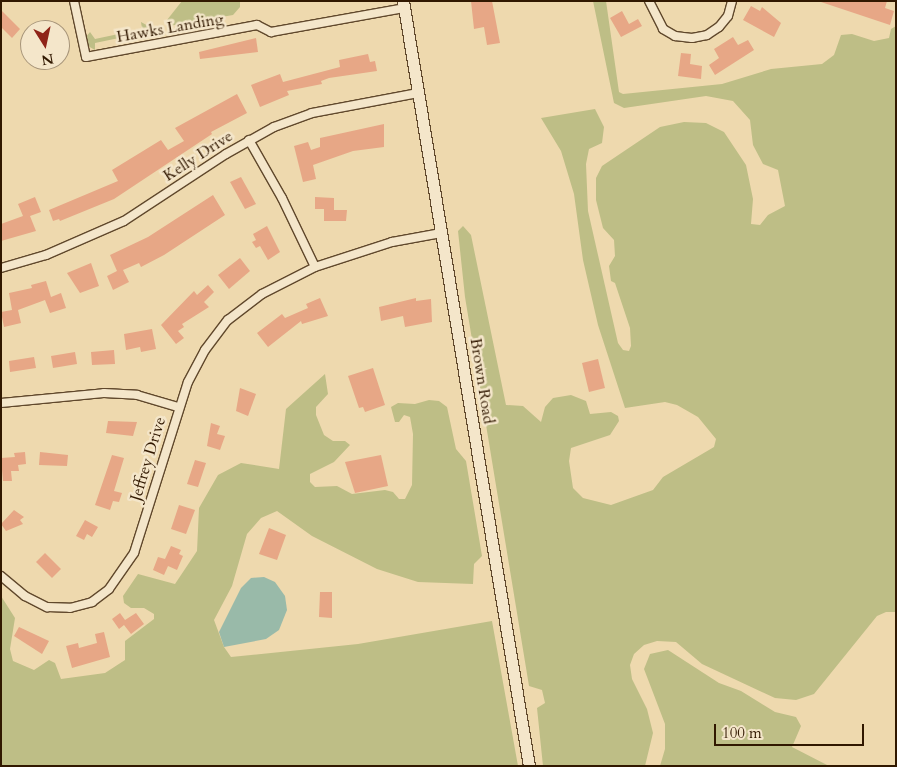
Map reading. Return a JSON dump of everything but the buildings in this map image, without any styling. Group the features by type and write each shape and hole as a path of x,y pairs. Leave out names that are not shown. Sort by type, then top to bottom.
{"street":[{"name":"Hawks Landing","path":"74,1 86,57 257,25 271,32 403,4"},
{"path":"649,1 663,28 675,36 692,38 707,34 719,27 728,16 732,1"},
{"name":"Brown Road","path":"403,4 529,766"},
{"name":"Kelly Drive","path":"1,268 46,255 124,221 249,140 312,113 418,94"},
{"path":"249,140 282,198 315,267"},
{"name":"Jeffrey Drive","path":"1,576 25,596 47,607 70,608 92,602 109,589 134,553 178,407 205,350 228,320 262,294 315,267 392,242 442,233"},
{"path":"1,403 104,393 137,395 178,407"}],"green space":[{"path":"182,1 240,1 240,7 233,15 169,26 167,20"},
{"path":"593,1 606,1 619,92 623,94 722,84 771,69 822,64 834,55 841,35 852,34 874,41 889,38 891,29 896,26 896,612 886,612 877,616 814,694 796,700 775,698 702,664 676,642 657,641 644,645 634,654 630,665 632,679 647,709 653,733 645,766 543,766 537,708 545,703 542,690 529,686 465,297 458,231 463,226 471,235 506,405 523,406 541,422 545,407 553,398 571,395 586,401 590,414 611,412 618,416 619,421 610,435 571,448 569,461 573,488 583,498 611,505 653,490 663,477 714,447 716,439 698,417 677,405 665,402 625,408 598,325 583,260 574,194 561,151 541,118 595,109 604,127 602,143 589,149 586,164 588,211 618,343 623,350 629,351 631,346 630,328 615,283 611,281 609,266 615,256 614,240 603,228 596,200 596,178 602,166 660,127 684,122 706,123 724,132 746,165 753,199 751,224 760,225 768,215 785,206 778,170 763,164 753,145 750,120 733,101 706,96 624,108 614,103"},
{"path":"141,22 150,27 146,38 143,33 95,43 95,50 88,46 86,37 90,32 95,39 142,29"},
{"path":"325,374 328,394 316,407 316,415 324,435 333,441 345,441 350,445 334,462 310,474 310,482 315,487 337,486 352,494 385,490 393,492 399,499 405,499 412,485 413,434 410,417 404,415 399,422 395,422 391,407 398,403 415,404 429,400 439,401 447,407 456,449 466,461 482,556 474,564 473,584 418,582 377,569 312,536 277,511 261,518 247,534 232,586 214,620 224,647 231,657 358,644 492,621 518,766 1,766 1,596 15,618 10,649 13,661 34,670 49,660 55,663 61,679 105,673 125,660 125,641 154,619 154,614 144,608 131,608 124,603 123,596 138,574 175,584 197,551 199,508 218,475 241,463 279,469 286,409"},
{"path":"668,650 719,683 741,691 775,712 796,717 801,726 792,747 829,766 660,766 665,749 665,724 644,669 650,654"}],"shaded area":[{"path":"264,577 275,582 285,596 287,610 279,630 266,639 224,647 219,632 241,588 251,578"}]}
